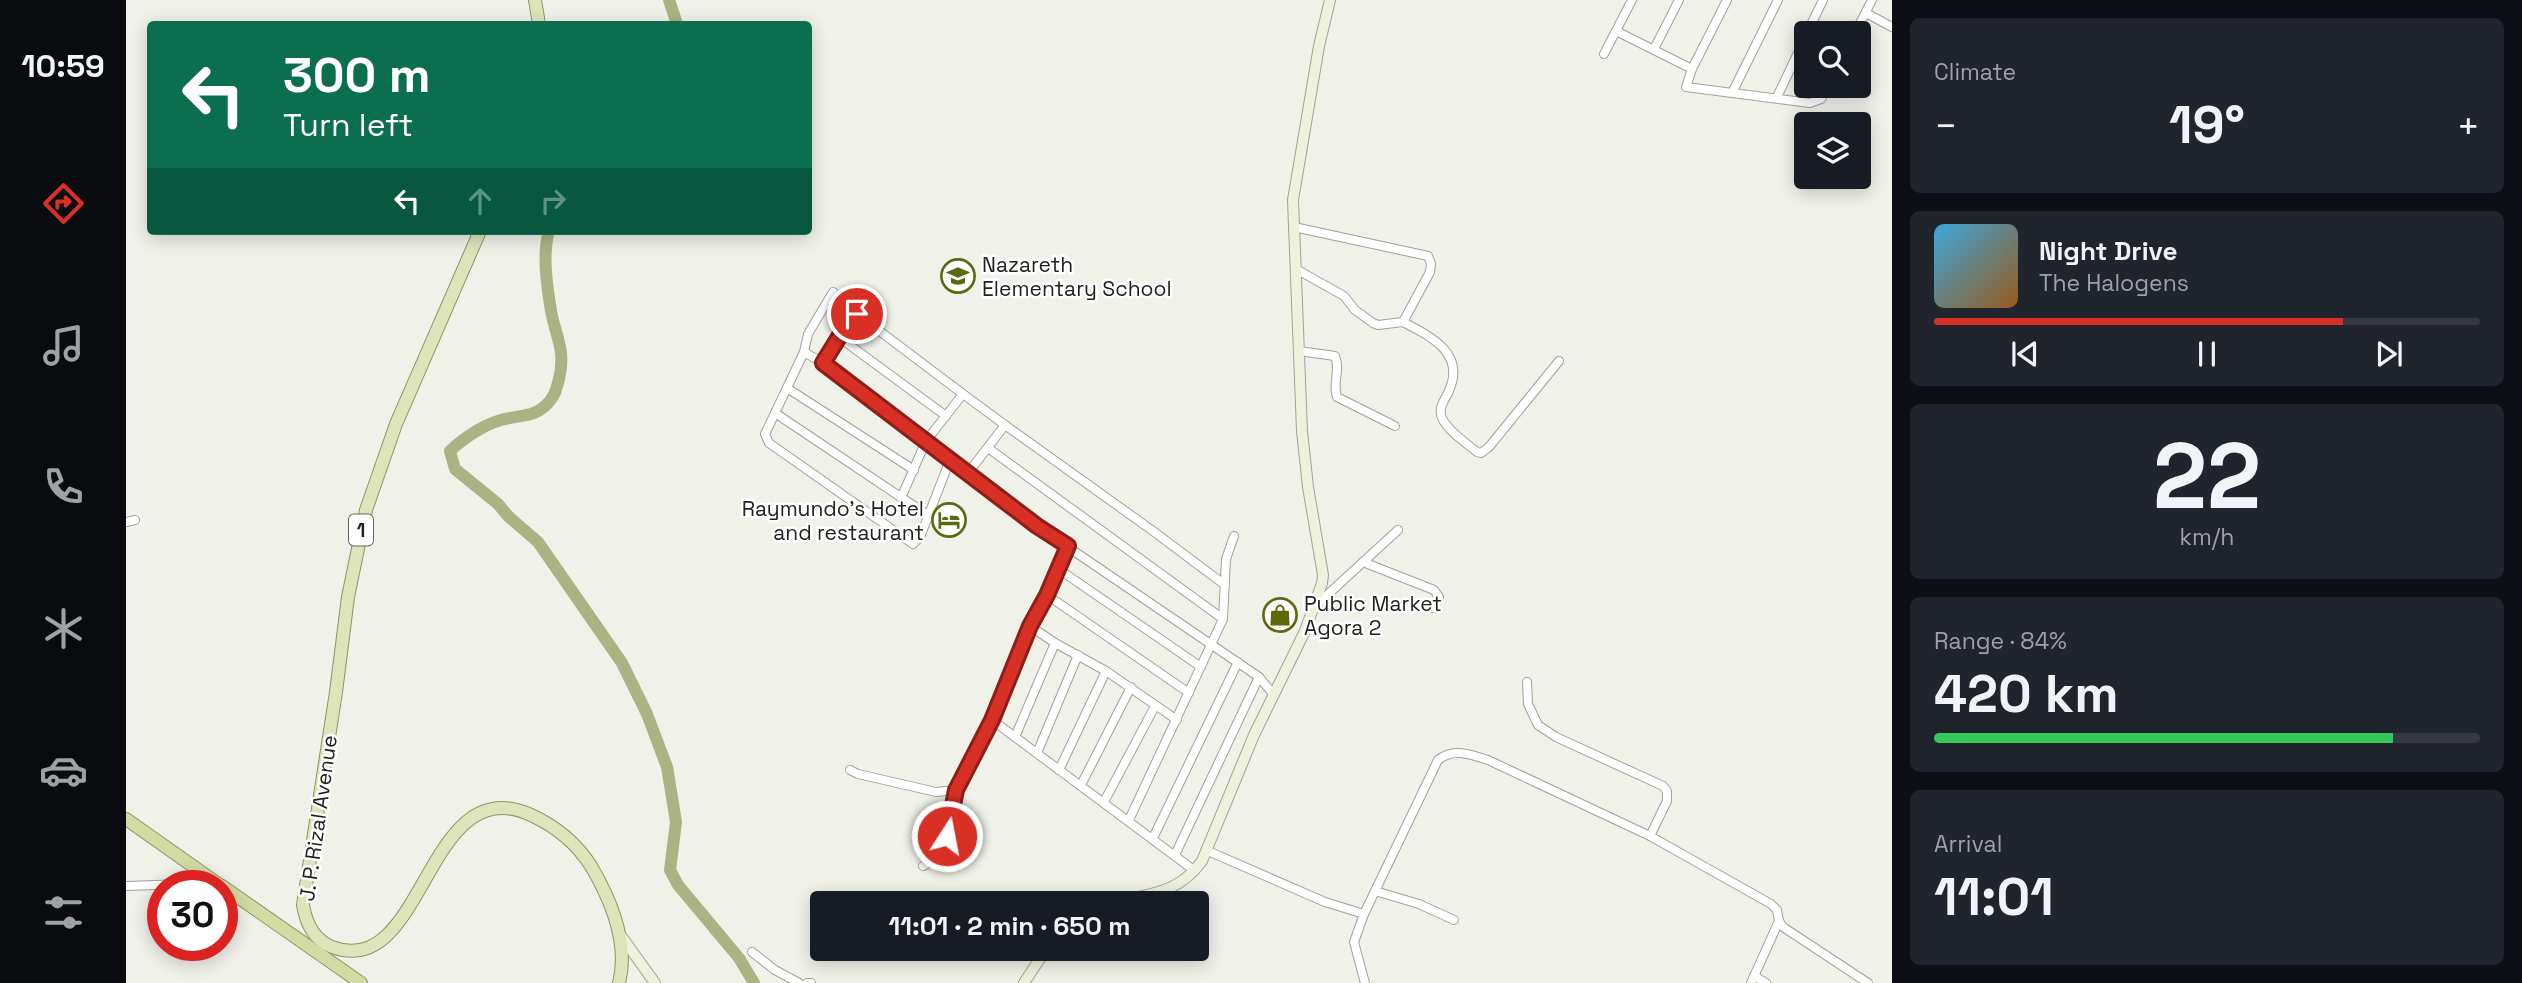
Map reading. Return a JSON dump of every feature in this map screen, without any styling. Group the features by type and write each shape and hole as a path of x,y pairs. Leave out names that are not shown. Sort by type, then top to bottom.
{"highway":[{"path":"126,819 199,870"},
{"path":"238,898 361,983"}],"main road":[{"path":"536,0 539,21"},
{"path":"1157,891 1176,886 1195,871 1208,851 1250,744 1305,631 1323,575 1303,441 1293,200 1319,46 1330,0"},
{"name":"J. P. Rizal Avenue","path":"478,235 396,424 366,510 348,597 303,905 306,920 313,932 330,947 351,950 372,946 393,930 458,829 479,813 513,808 540,819 572,843 597,876 619,933 622,951 619,983"},
{"path":"619,933 655,983"},
{"path":"1024,983 1038,961"}],"street":[{"path":"1604,54 1632,0"},
{"path":"1654,48 1679,0"},
{"path":"1727,0 1686,86 1815,102 1822,98"},
{"path":"1733,91 1777,0"},
{"path":"1813,21 1823,0"},
{"path":"1862,21 1872,0"},
{"path":"1866,13 1892,27"},
{"path":"1616,31 1692,69"},
{"path":"1777,97 1794,62"},
{"path":"1294,227 1428,256 1430,272 1403,322"},
{"path":"1296,269 1344,296 1355,310 1373,323 1378,325 1403,322 1437,342 1450,356 1454,381 1441,408 1441,415 1448,426 1477,452 1481,453 1489,447 1559,361"},
{"path":"832,292 807,334 804,352 765,433 769,443 909,543 918,541 950,460"},
{"path":"823,363 852,316 857,314 1225,585"},
{"path":"839,338 946,416"},
{"path":"1299,351 1335,356 1337,361 1334,387 1337,397 1395,426"},
{"path":"804,352 823,363 1037,526 1259,677 1274,695"},
{"path":"788,388 914,470"},
{"path":"901,498 926,440 963,394"},
{"path":"775,412 929,516"},
{"path":"968,473 1005,425"},
{"path":"988,448 1223,619"},
{"path":"1314,607 1398,530"},
{"path":"1129,820 1223,619 1226,559 1234,536"},
{"path":"923,866 939,858 956,790 992,720 1030,626 1068,546"},
{"path":"1363,562 1437,593 1439,597 1432,608"},
{"path":"1057,568 1201,667"},
{"path":"1047,595 1189,693"},
{"path":"1030,626 1106,671 1177,720"},
{"path":"1015,737 1055,643"},
{"path":"1037,753 1078,656"},
{"path":"1153,838 1238,662"},
{"path":"1059,769 1106,671"},
{"path":"1175,855 1259,677"},
{"path":"1527,682 1528,704 1538,725 1556,737 1663,786 1667,791 1667,801 1650,836"},
{"path":"1081,785 1131,687"},
{"path":"1104,802 1154,706"},
{"path":"992,720 1195,871"},
{"path":"1365,983 1354,942 1364,914 1438,760 1449,753 1467,753 1488,760 1650,836 1771,904 1777,910 1783,927 1868,983"},
{"path":"850,770 936,792 956,790"},
{"path":"1208,851 1325,902 1364,914"},
{"path":"126,886 147,886"},
{"path":"1375,891 1419,904 1454,920"},
{"path":"1766,983 1752,979 1779,921"},
{"path":"752,952 775,970 799,983"}],"waterway":[{"path":"669,0 676,21"},
{"path":"548,235 547,281 561,360 554,394 537,412 486,426 450,451 455,469 498,504 538,542 622,663 647,714 667,767 676,822 670,870 678,885 739,958 754,983"}],"place":[{"name":"Nazareth Elementary School","path":"958,276"},
{"name":"Raymundo's Hotel and restaurant","path":"949,520"},
{"name":"Public Market Agora 2","path":"1280,615"}],"route":[{"path":"857,314 853,314 823,363 1037,526 1068,546 1030,626 992,720 956,790 947,836"}]}
